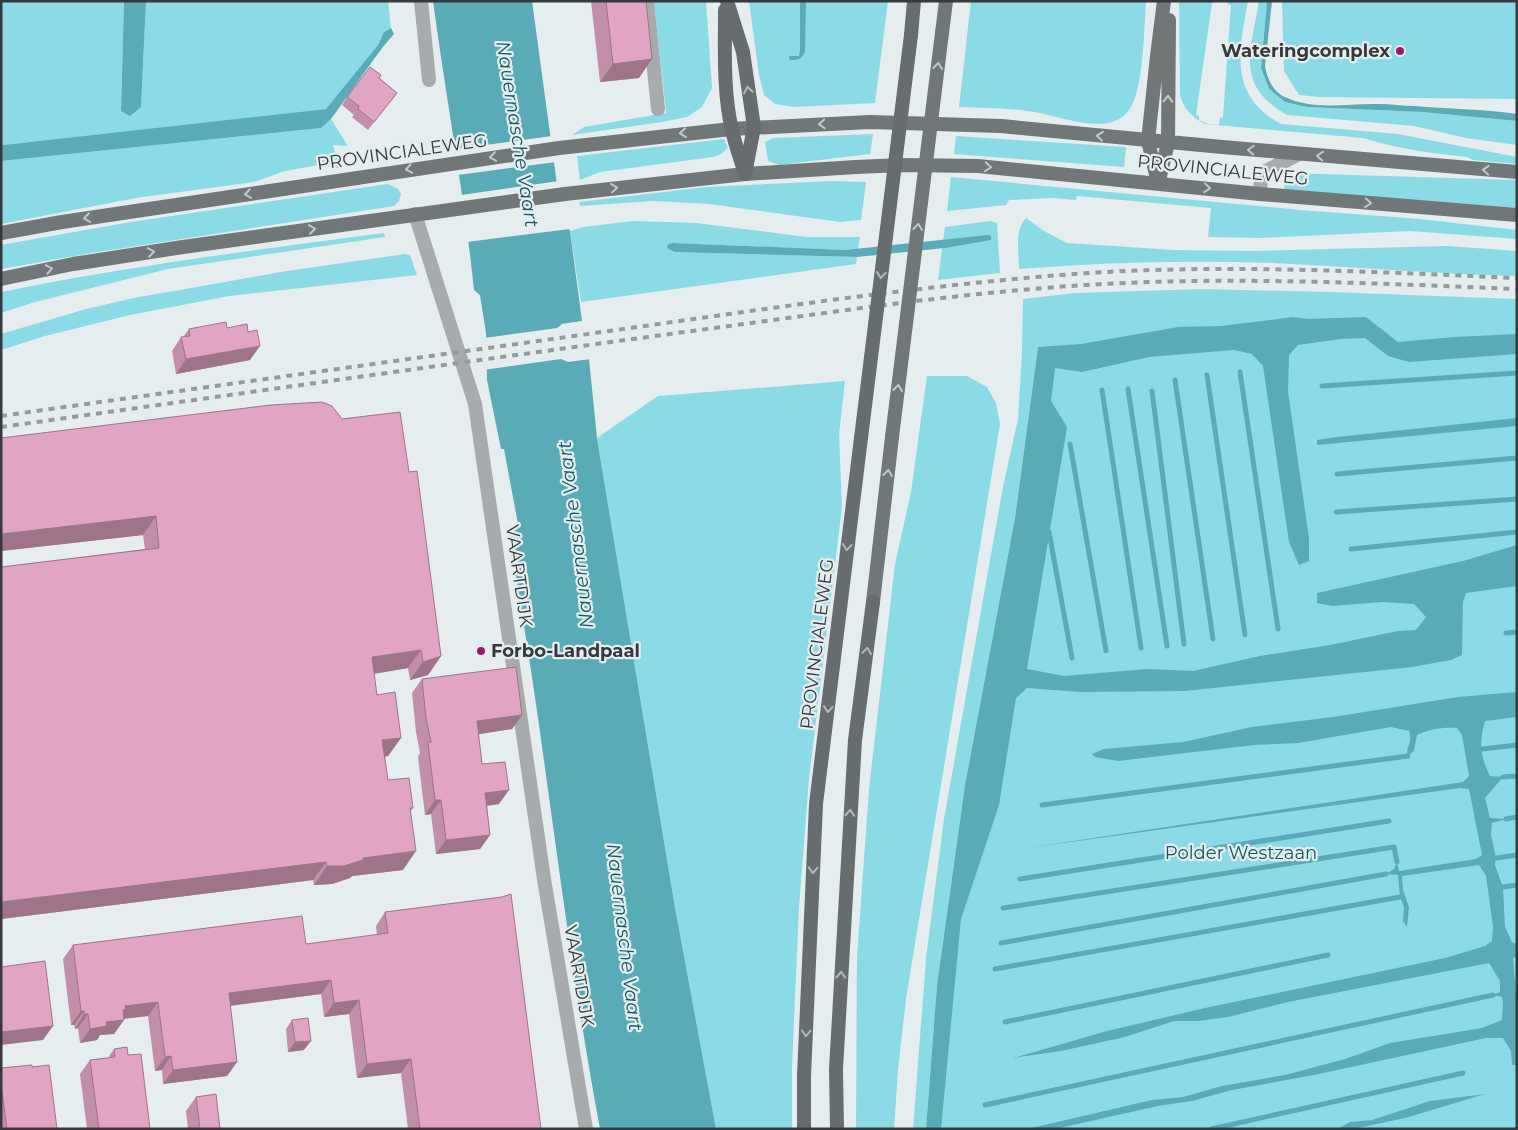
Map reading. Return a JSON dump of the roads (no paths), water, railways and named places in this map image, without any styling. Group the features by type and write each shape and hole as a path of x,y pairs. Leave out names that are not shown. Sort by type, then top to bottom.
{"highway":[{"path":"726,1 743,52 754,127 745,174"},
{"path":"726,1 724,60 731,129 745,174"},
{"name":"PROVINCIALEWEG","path":"804,1129 804,1076 816,804 914,1"},
{"path":"837,1129 836,1069 855,740 873,602"}],"main road":[{"path":"873,602 946,1"},
{"path":"1158,183 1148,141 1156,56 1164,1"},
{"path":"1158,183 1168,143 1168,1"},
{"name":"PROVINCIALEWEG","path":"1,233 62,222 559,148 754,127 870,122 1001,126 1168,143 1517,172"},
{"name":"PROVINCIALEWEG","path":"1,279 103,259 565,194 745,174 856,167 978,166 1260,194 1517,215"}],"street":[{"path":"421,1 429,80"},
{"path":"647,1 658,109"},
{"path":"1260,194 1261,176 1264,172 1299,154"},
{"name":"VAARTDIJK","path":"415,214 475,404 544,880 586,1129"}],"water":[{"path":"124,1 146,1 141,107 130,116 121,111"},
{"name":"Nauernasche Vaart","path":"433,1 532,1 560,207 570,231 582,321 562,324 568,361 589,359 597,438 674,902 716,1129 600,1129 575,978 509,527 518,524 504,449 501,449 487,380 486,333 480,295 474,290"},
{"path":"800,1 806,1 805,50 800,58 790,60 789,56 799,56 800,51"},
{"path":"1267,1 1272,1 1265,66 1271,84 1277,92 1285,97 1308,104 1319,105 1383,104 1504,112 1517,114 1517,121 1422,112 1307,107 1285,102 1269,89 1261,68"},
{"path":"391,28 394,34 331,119 321,128 1,161 1,145 326,109 378,45 384,32"},
{"path":"991,236 991,240 945,248 857,257 674,252 667,248 668,244 673,243 845,250"},
{"path":"1293,317 1308,319 1366,317 1398,342 1517,334 1517,354 1409,362 1388,356 1365,338 1298,345 1289,355 1288,391 1309,538 1309,561 1299,565 1289,542 1263,366 1252,354 1234,350 1149,357 1082,372 1055,368 1051,401 1067,427 1027,669 1064,676 1147,669 1193,671 1260,656 1330,645 1398,631 1416,630 1426,617 1414,604 1382,602 1332,606 1317,603 1317,593 1463,561 1517,545 1517,586 1466,593 1463,602 1462,655 1451,660 1412,667 1185,691 1081,692 1027,688 1016,698 999,805 961,919 941,1129 926,1129 937,985 965,785 1015,518 1038,347 1081,344 1178,327 1221,326"},
{"path":"1517,418 1517,426 1317,445 1317,440 1337,437"},
{"path":"1517,692 1517,717 1485,721 1481,742 1482,755 1490,776 1503,777 1485,798 1490,818 1506,819 1492,823 1491,835 1496,858 1495,865 1503,887 1505,927 1512,942 1517,944 1517,957 1513,958 1517,1009 1517,1065 1512,1065 1511,1051 1503,1038 1486,1038 1314,1075 1232,1090 1192,1101 1158,1106 1055,1129 1027,1129 1152,1100 1183,1097 1222,1086 1285,1075 1345,1059 1390,1043 1482,1028 1502,1020 1502,997 1493,995 1500,992 1500,981 1489,963 1288,1002 1228,1017 1198,1021 1174,1021 1125,1037 1061,1051 1013,1058 1107,1031 1205,1008 1445,958 1485,946 1492,941 1493,927 1486,876 1479,865 1402,876 1403,890 1409,907 1407,927 1403,921 1404,907 1400,897 1398,875 1386,874 1394,869 1397,862 1399,871 1476,859 1482,855 1469,789 1460,788 1027,848 1463,782 1469,776 1462,735 1457,728 1436,729 1417,735 1414,751 1408,756 1409,731 1391,727 1298,743 1254,745 1118,761 1095,757 1092,754 1104,749 1183,742 1252,727 1333,717 1458,697"},
{"path":"1485,1094 1405,1118 1353,1129 1337,1129 1350,1122 1372,1120 1430,1101"}],"waterway":[{"path":"1240,372 1278,629"},
{"path":"1322,386 1517,373"},
{"path":"1207,375 1245,635"},
{"path":"1175,380 1213,639"},
{"path":"1128,389 1167,646"},
{"path":"1102,390 1141,648"},
{"path":"1152,391 1184,644"},
{"path":"1070,444 1106,651"},
{"path":"1337,474 1517,458"},
{"path":"1336,512 1517,499"},
{"path":"1049,532 1072,658"},
{"path":"1351,549 1517,532"},
{"path":"1506,633 1517,632"},
{"path":"1482,749 1517,745"},
{"path":"1042,805 1408,756"},
{"path":"1503,777 1517,776"},
{"path":"1506,819 1517,817"},
{"path":"1020,879 1389,821"},
{"path":"1003,908 1394,847 1397,862"},
{"path":"1496,858 1517,855"},
{"path":"1001,943 1386,874"},
{"path":"1503,887 1517,885"},
{"path":"995,969 1400,897"},
{"path":"1005,1022 1328,955"},
{"path":"985,1105 1493,995"},
{"path":"1211,1129 1463,1073"}],"railway":[{"path":"1,416 793,305 970,283 1088,273 1195,269 1356,271 1517,278"},
{"path":"1,427 828,312 1011,291 1114,283 1172,281 1287,281 1517,289"}],"place":[{"name":"Wateringcomplex","path":"1400,51"},
{"name":"Forbo-Landpaal","path":"481,651"}],"park label":[{"name":"Polder Westzaan","path":"1241,853"}]}
